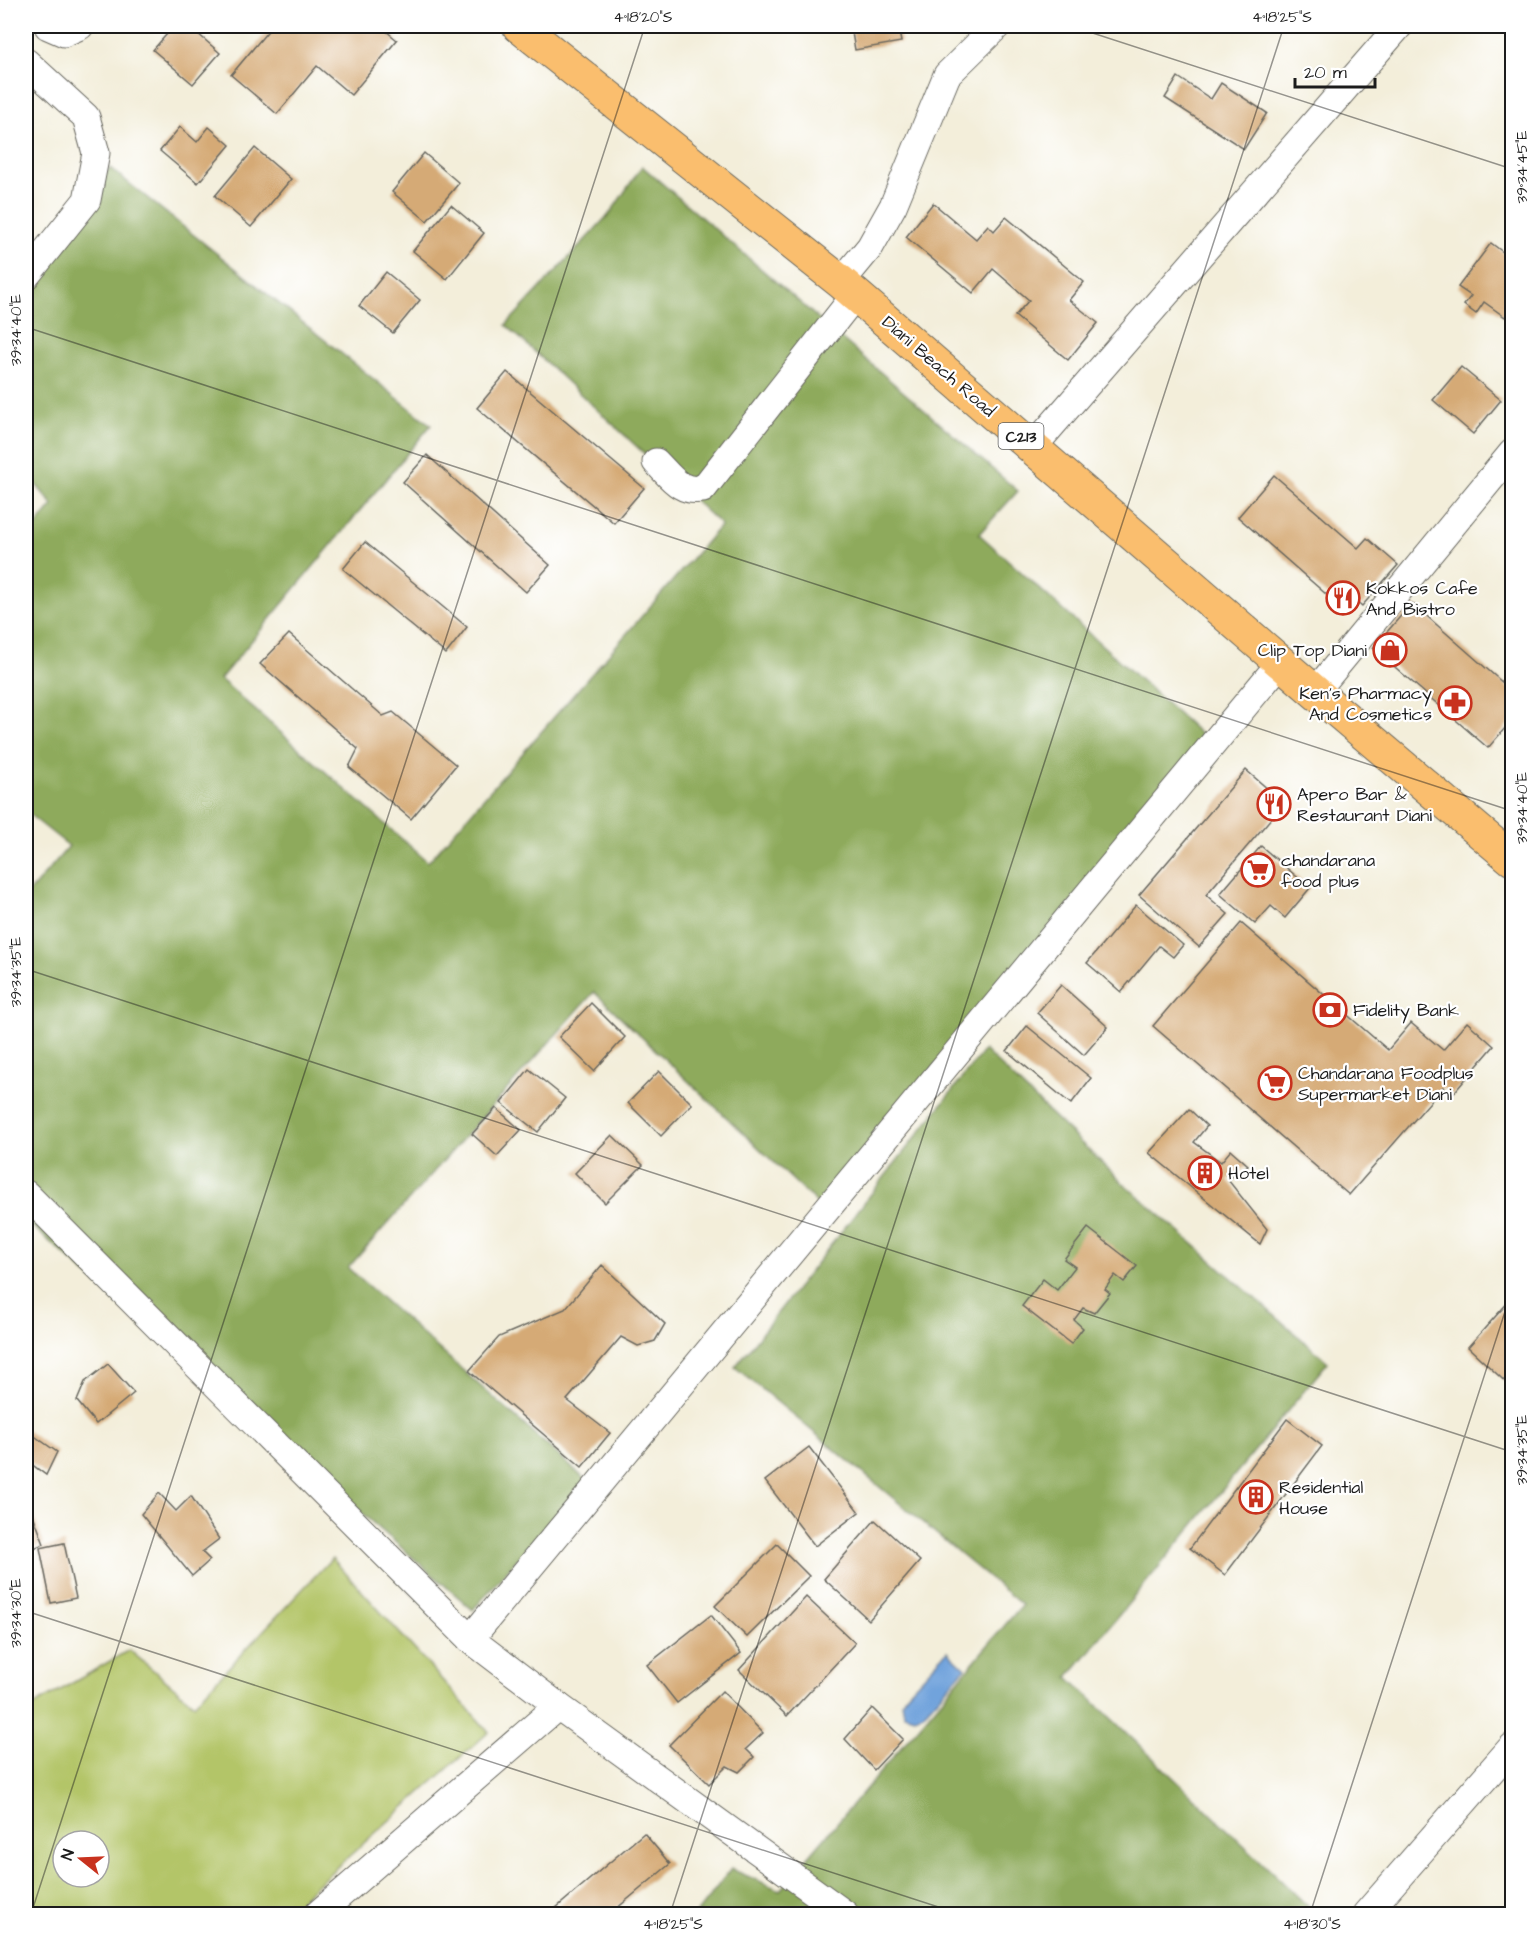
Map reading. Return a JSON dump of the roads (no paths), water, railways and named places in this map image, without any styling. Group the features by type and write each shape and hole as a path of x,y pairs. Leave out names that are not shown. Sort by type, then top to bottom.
{"main road":[{"name":"Diani Beach Road","path":"519,26 848,288 1512,859"}],"street":[{"path":"48,26 64,33 80,26"},
{"path":"656,462 682,488 691,491 703,489 848,288 893,206 947,75 997,26"},
{"path":"1033,447 1400,26"},
{"path":"26,62 86,117 96,153 87,200 26,276"},
{"path":"1316,692 1512,453"},
{"path":"470,1639 1281,662"},
{"path":"26,1194 470,1639 558,1706 845,1914"},
{"path":"318,1914 558,1706"},
{"path":"1366,1914 1512,1747"}],"water":[{"path":"947,1651 965,1668 923,1714 914,1717 904,1714 902,1701 905,1696"}],"place":[{"name":"Kokkos Cafe And Bistro","path":"1343,598"},
{"name":"Clip Top Diani","path":"1390,650"},
{"name":"Ken's Pharmacy And Cosmetics","path":"1455,703"},
{"name":"Apero Bar & Restaurant Diani","path":"1274,804"},
{"name":"chandarana food plus","path":"1258,870"},
{"name":"Fidelity Bank","path":"1330,1010"},
{"name":"Chandarana Foodplus Supermarket Diani","path":"1275,1083"},
{"name":"Hotel","path":"1205,1173"},
{"name":"Residential House","path":"1256,1497"}]}
